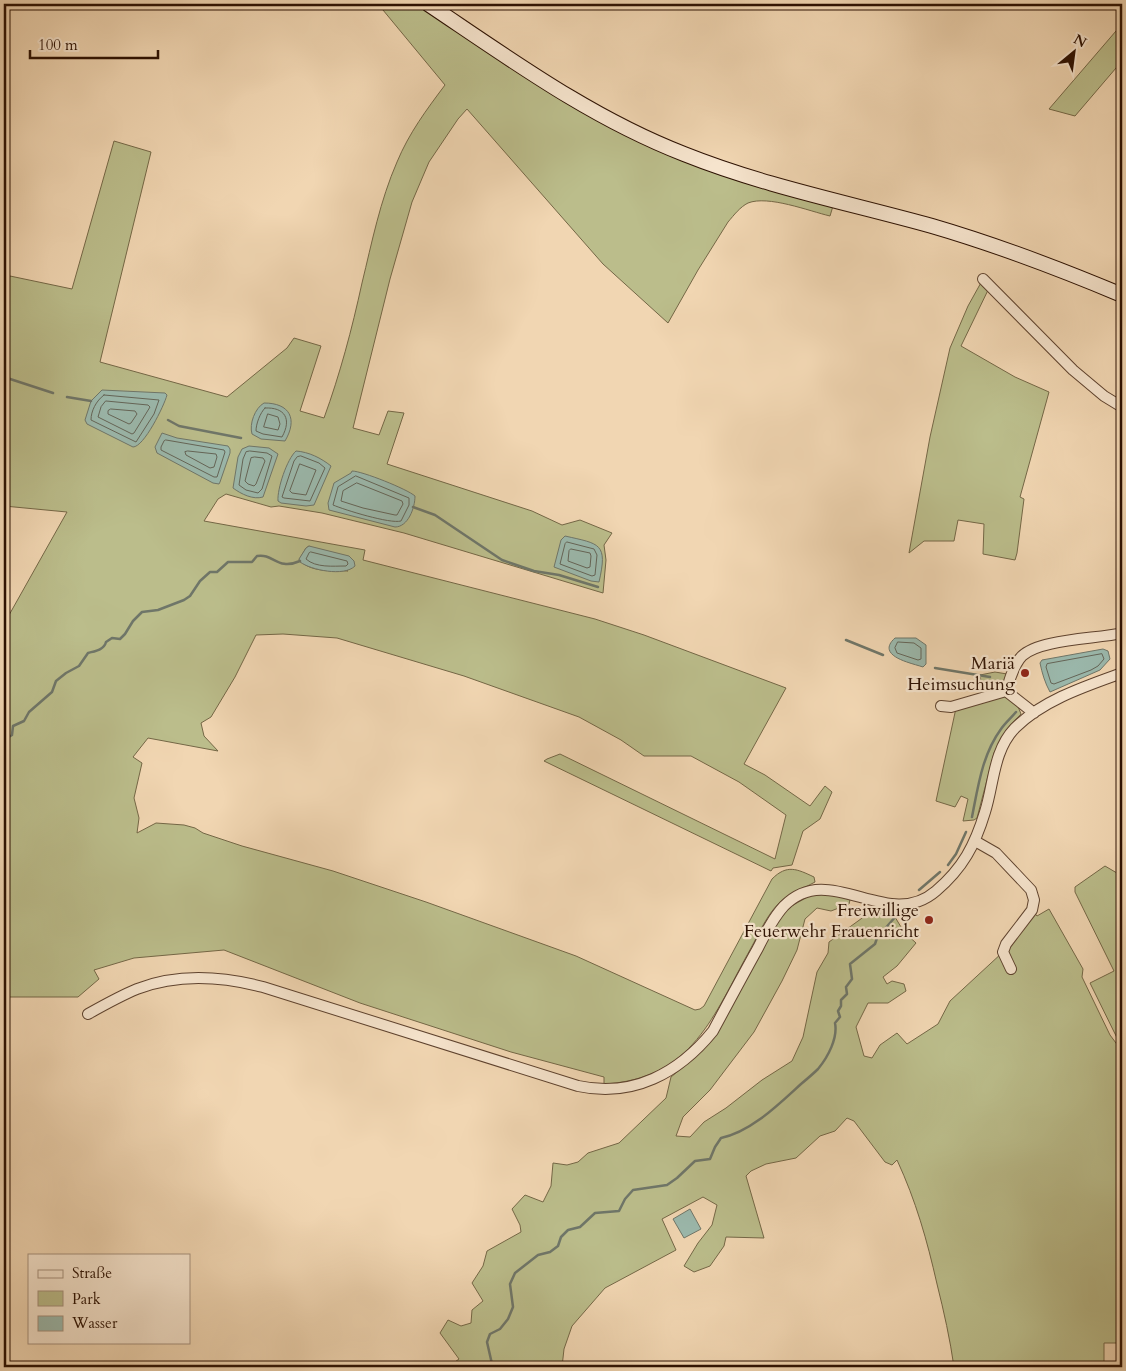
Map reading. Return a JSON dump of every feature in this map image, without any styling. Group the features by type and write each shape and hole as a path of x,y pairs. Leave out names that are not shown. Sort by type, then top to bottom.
{"main road":[{"path":"428,4 568,96 632,132 676,151 771,184 976,240 1048,264 1122,295"}],"street":[{"path":"982,278 1073,370 1104,396 1121,407"},
{"path":"1006,691 1018,661 1029,651 1065,642 1122,633"},
{"path":"88,1014 139,988 171,980 201,977 231,979 263,987 578,1086 595,1089 628,1087 655,1079 675,1068 703,1044 713,1031 784,906 809,891 821,889 890,904 908,905 935,892 954,875 970,853 986,812 991,782 1000,752 1015,728 1034,713 1071,693 1122,673"},
{"path":"941,706 951,707 1006,691"},
{"path":"1006,691 1034,713"},
{"path":"975,841 996,853 1032,890 1034,900 1032,910 1006,944 1004,952 1011,969"}],"green space":[{"path":"378,4 418,4 592,117 621,133 652,148 833,206 830,216 777,202 756,201 748,203 737,211 728,222 668,323 603,264 467,109 429,162 412,202 390,279 353,428 379,435 388,411 404,413 387,464 532,511 562,525 580,520 612,533 604,545 606,560 603,593 404,533 322,513 279,506 271,507 226,494 218,499 204,521 365,550 363,560 595,619 644,635 786,688 744,764 765,775 810,806 825,786 832,792 820,819 803,831 792,865 773,868 771,871 544,761 560,754 775,859 786,815 739,782 691,756 644,756 621,740 579,717 464,676 337,638 283,634 256,635 235,677 211,717 201,723 204,736 218,751 148,738 133,757 142,763 134,798 139,818 137,833 156,823 184,825 242,846 333,871 576,956 695,1010 704,1006 772,879 782,871 792,869 814,877 815,882 779,903 771,913 725,997 697,1040 680,1057 659,1070 634,1080 604,1084 604,1077 511,1052 360,1003 224,950 134,958 94,970 99,979 78,997 4,997 4,624 67,512 4,506 4,297 10,276 72,289 114,141 151,152 100,362 227,397 287,348 294,338 321,346 300,411 324,418 345,351 377,222 391,177 413,131 445,85","holes":["309,546 348,571 316,569 299,560"]},
{"path":"1122,24 1122,61 1075,116 1049,109"},
{"path":"983,279 990,286 961,346 1015,377 1049,392 1020,497 1024,499 1017,553 1015,560 983,554 984,524 958,520 954,541 924,541 909,553 930,437 950,348 968,306"},
{"path":"995,672 1007,674 1003,683 983,695 980,675"},
{"path":"1005,696 1017,704 1021,714 1007,729 994,753 977,818 963,821 968,799 961,796 955,807 936,801 956,708"},
{"path":"1105,866 1122,876 1122,1048 1090,983 1114,971 1075,892 1075,887"},
{"path":"833,893 850,900 849,904 831,911 817,908 805,919 797,950 754,1032 710,1090 683,1117 676,1136 690,1137 704,1122 792,1061 803,1037 817,972 828,953 829,942 876,908 892,912 904,932 916,943 897,966 883,977 887,984 892,981 904,984 906,991 888,1003 868,1003 856,1027 864,1056 872,1058 880,1045 897,1033 907,1044 938,1024 950,1001 1003,952 1032,910 1037,916 1049,909 1083,969 1082,977 1110,1035 1122,1051 1122,1343 1104,1343 1104,1367 954,1367 947,1326 929,1252 904,1175 897,1160 892,1165 885,1162 854,1121 847,1118 835,1131 820,1136 796,1158 766,1164 751,1171 746,1176 764,1238 726,1237 724,1246 710,1266 694,1272 684,1266 712,1225 717,1205 703,1197 662,1219 676,1250 605,1288 572,1326 564,1349 562,1367 448,1367 459,1359 440,1333 448,1320 461,1326 471,1323 472,1310 483,1301 472,1283 483,1266 487,1251 521,1232 520,1225 512,1209 525,1195 543,1202 551,1186 553,1163 567,1165 578,1162 588,1153 619,1143 666,1098 671,1077 698,1055 723,1021 774,926 788,908 811,895"}],"water":[{"path":"102,390 165,393 167,395 153,425 143,440 137,445 133,447 87,424 85,420 91,401"},
{"path":"264,403 280,406 289,414 291,426 285,441 261,439 252,434 253,417"},
{"path":"162,433 177,438 228,446 230,453 219,484 213,483 157,453 155,447"},
{"path":"249,446 269,448 278,454 263,497 247,496 233,488 238,457 242,449"},
{"path":"296,451 315,456 331,466 314,505 306,506 278,501 283,474 289,460"},
{"path":"352,471 384,481 415,496 414,506 404,524 395,527 329,510 328,503 334,483"},
{"path":"565,536 586,541 598,547 602,559 599,582 591,581 554,567 561,540"},
{"path":"309,546 349,556 354,561 355,566 336,572 319,570 305,565 299,559"},
{"path":"895,638 916,638 926,645 926,664 923,667 904,661 892,654 889,650 890,644"},
{"path":"1103,649 1108,651 1110,659 1100,670 1050,692 1040,663 1042,660"},
{"path":"690,1209 701,1229 684,1238 673,1219"}],"waterway":[{"path":"4,377 53,393"},
{"path":"67,397 91,401"},
{"path":"168,420 179,426 241,438"},
{"path":"413,507 435,515 502,560 534,571 559,575 598,587"},
{"path":"4,740 12,735 13,726 24,721 29,712 52,692 56,681 79,666 88,653 101,648 112,638 120,639 142,612 158,610 184,600 190,596 200,581 210,572 217,572 228,562 252,562 257,556 268,557 286,564 300,561"},
{"path":"846,640 883,655"},
{"path":"935,668 990,677"},
{"path":"972,817 982,771 989,750 1001,729 1016,712"},
{"path":"948,865 956,854 966,832"},
{"path":"919,890 940,872"},
{"path":"489,1367 492,1364 487,1342 490,1334 500,1329 508,1319 513,1307 510,1284 515,1273 538,1255 550,1252 558,1246 561,1237 568,1230 580,1227 595,1213 619,1211 625,1199 633,1190 667,1185 695,1161 710,1159 721,1138 732,1135 754,1124 818,1069 829,1053 834,1041 835,1023 840,1017 838,1011 841,1006 841,1000 847,994 846,987 852,979 850,964 875,944 877,938 896,916"}],"place":[{"name":"Mariä Heimsuchung","path":"1025,673"},
{"name":"Freiwillige Feuerwehr Frauenricht","path":"929,920"}]}
